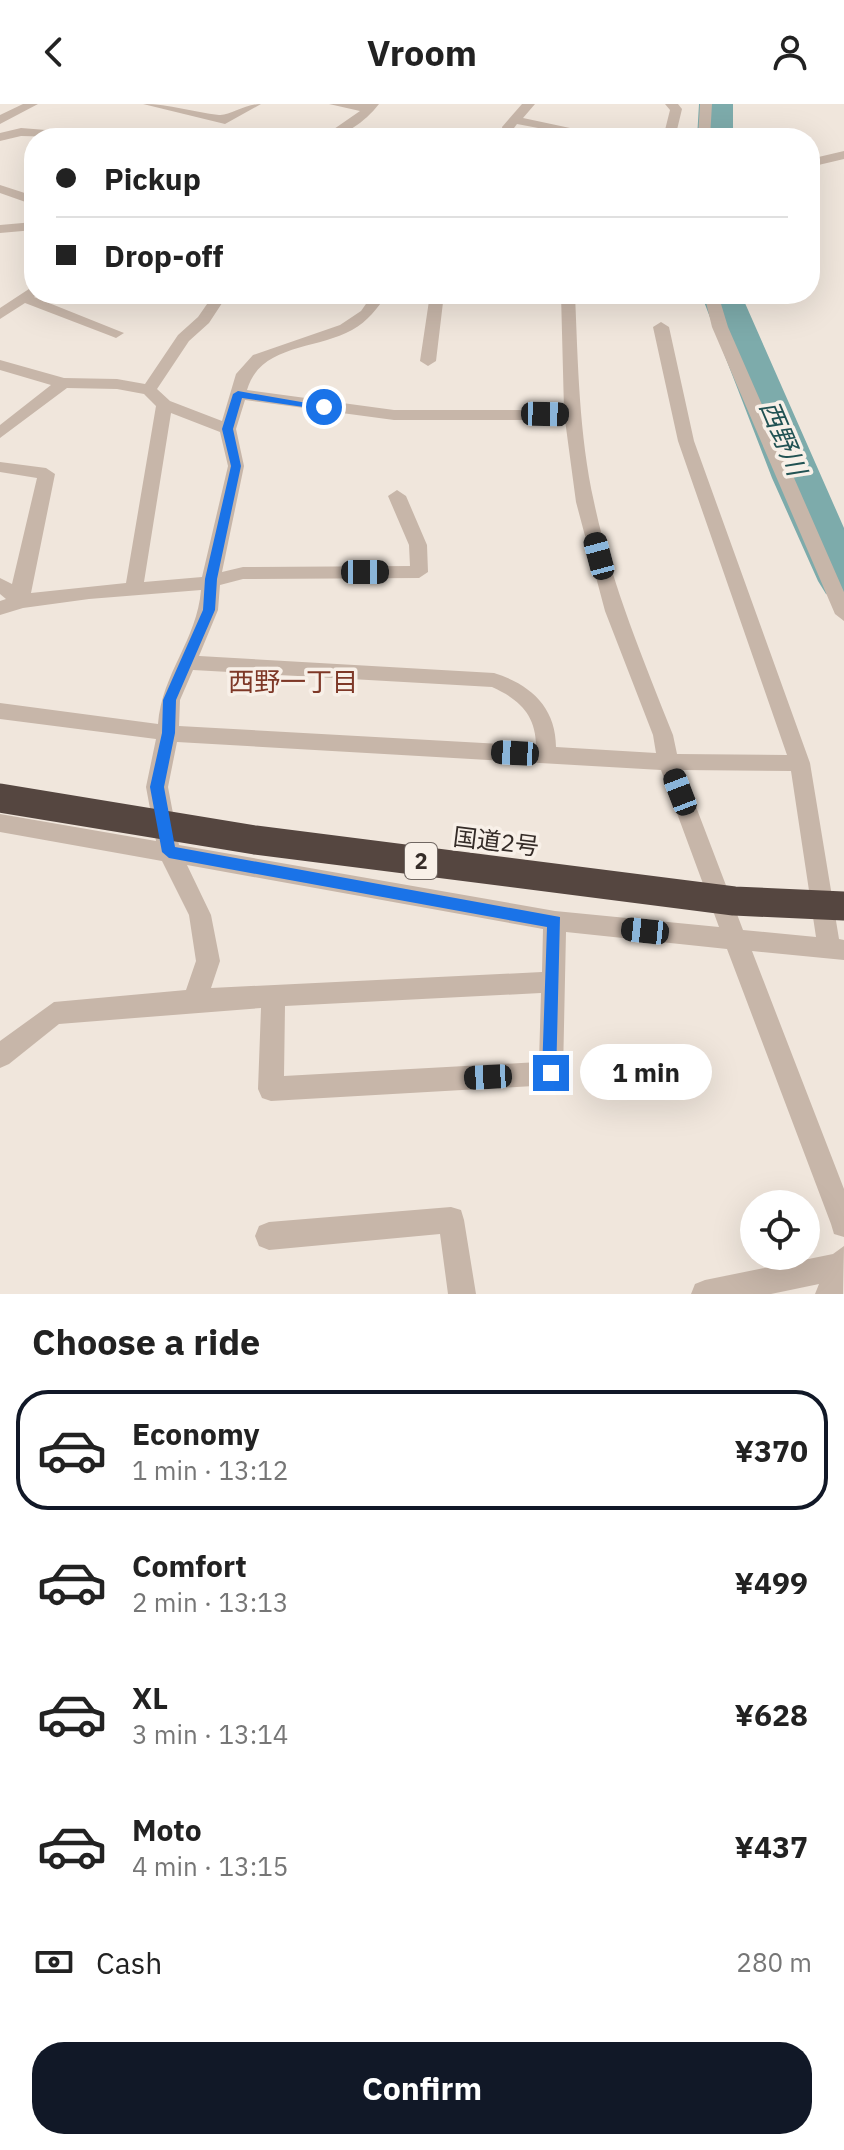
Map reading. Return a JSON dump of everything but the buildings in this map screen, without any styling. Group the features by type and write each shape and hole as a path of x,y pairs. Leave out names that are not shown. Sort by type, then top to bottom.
{"highway":[{"name":"国道2号","path":"0,798 255,840 734,901 844,906"}],"street":[{"path":"21,132 0,121 20,106 32,104"},
{"path":"149,104 225,120 255,104"},
{"path":"335,104 371,106"},
{"path":"508,128 529,104"},
{"path":"671,104 676,109 671,128"},
{"path":"705,128 706,104"},
{"path":"341,128 371,106"},
{"path":"514,120 557,128"},
{"path":"0,137 24,132"},
{"path":"820,161 844,155"},
{"path":"0,189 24,197"},
{"path":"0,229 24,227"},
{"path":"0,315 24,298"},
{"path":"51,304 116,333"},
{"path":"149,390 183,338 204,320 214,304"},
{"path":"195,1000 208,961 200,915 169,852 157,787 168,733 170,700 209,610 211,579 236,466 228,429 244,374 258,358 345,328 366,314 369,304"},
{"path":"428,361 436,304"},
{"path":"568,304 572,415 585,502 611,597 663,735 668,762 844,1224"},
{"path":"714,304 720,327 844,614"},
{"path":"0,823 555,921 836,950 800,763 686,441 661,327"},
{"path":"0,365 63,383 117,384 149,390 164,405 228,429"},
{"path":"0,433 63,383"},
{"path":"238,394 394,415 572,415"},
{"path":"134,589 164,405"},
{"path":"0,467 46,474 10,594 195,585 211,579 271,572 419,572 418,545 397,496"},
{"path":"184,662 494,680 519,690 541,715 547,730 546,754"},
{"path":"0,711 168,733 668,762 800,763"},
{"path":"273,995 271,1089 551,1073 555,921"},
{"path":"0,1056 54,1013 273,995 553,982"},
{"path":"269,1236 451,1220 462,1294"},
{"path":"705,1294 844,1263"},
{"path":"829,1294 844,1263"}],"waterway":[{"name":"西野川","path":"715,128 716,104"},
{"name":"西野川","path":"725,304 796,478 844,581"}],"district":[{"name":"西野一丁目","path":"293,682"}],"route":[{"path":"324,407 238,394 228,429 236,466 211,579 209,610 170,700 168,733 157,787 169,852 555,921 551,1073"}]}
